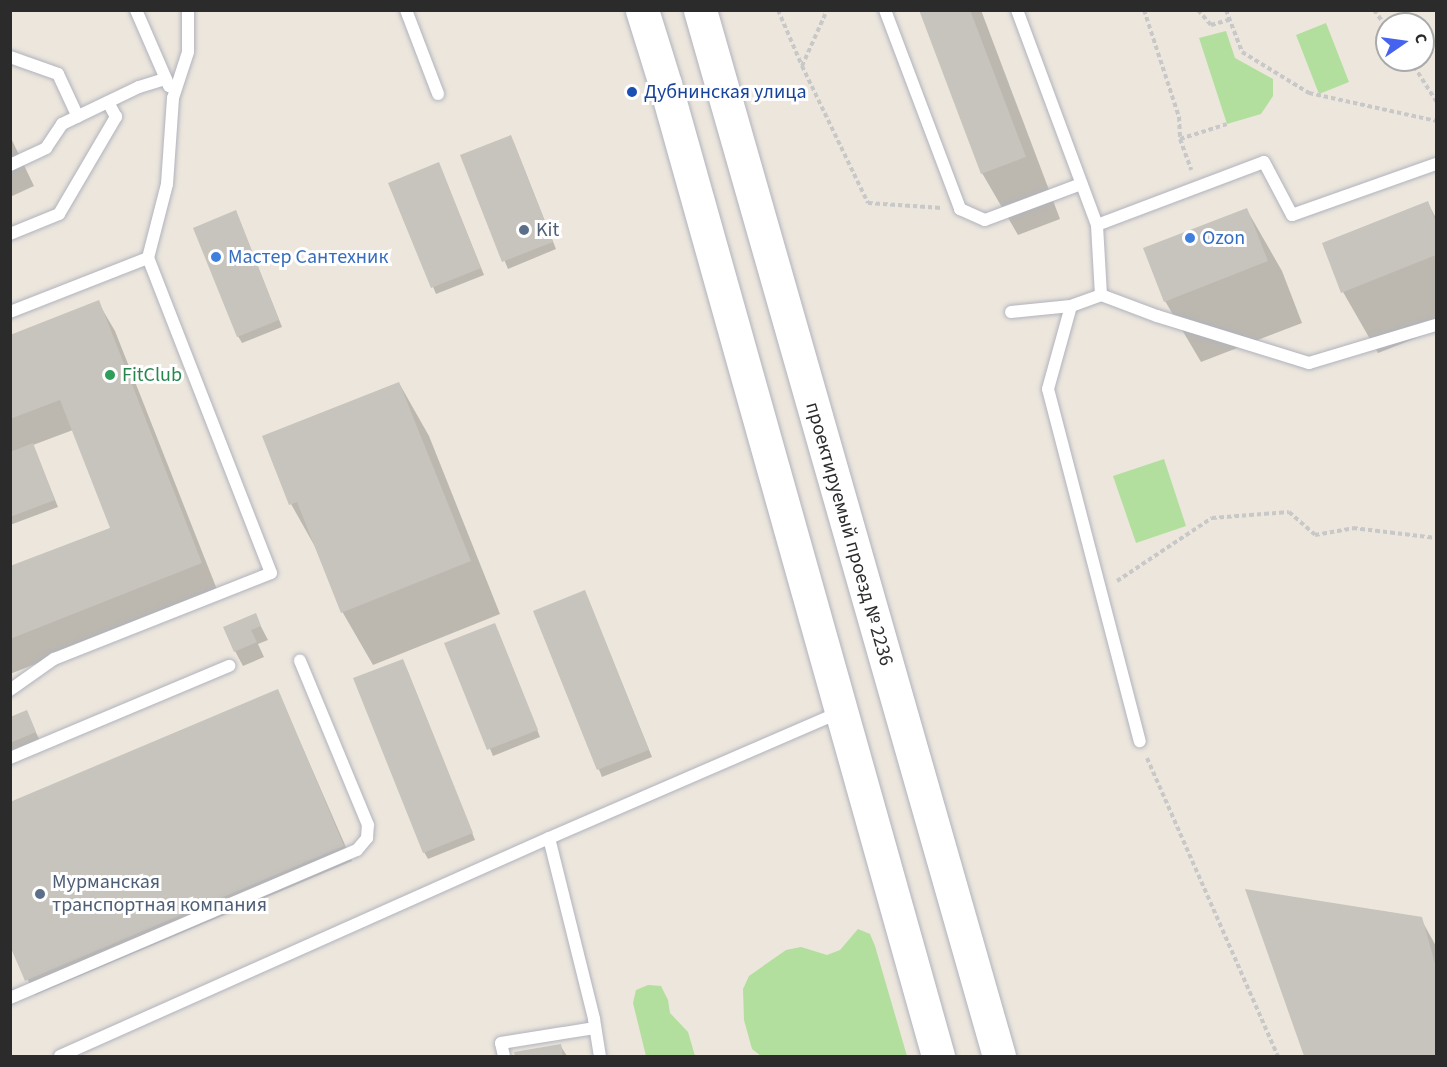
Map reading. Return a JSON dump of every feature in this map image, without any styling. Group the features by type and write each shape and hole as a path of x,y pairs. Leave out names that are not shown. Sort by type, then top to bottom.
{"main road":[{"path":"642,10 665,84 938,1056"},
{"name":"проектируемый проезд № 2236","path":"700,10 999,1056"}],"lane":[{"path":"136,10 173,98"},
{"path":"10,690 54,659 271,573 148,258 167,184 173,98 188,52 188,10"},
{"path":"406,10 438,94"},
{"path":"885,10 960,209 985,220 1081,184"},
{"path":"1017,10 1096,225 1101,295"},
{"path":"10,57 58,74 78,117"},
{"path":"10,165 46,148 62,124 139,87 166,79"},
{"path":"10,234 59,214 116,117 108,102"},
{"path":"1096,225 1264,162 1293,215 1437,164"},
{"path":"10,312 148,258"},
{"path":"1011,312 1071,306 1101,295 1157,316 1309,363 1437,325"},
{"path":"1071,306 1048,389 1140,741"},
{"path":"10,998 357,850 367,838 368,825 300,661"},
{"path":"10,758 229,666"},
{"path":"60,1056 549,838 840,712"},
{"path":"549,838 600,1056"},
{"path":"504,1056 501,1043 595,1028"}],"path":[{"path":"778,10 802,66 868,203 960,209"},
{"path":"802,66 827,10"},
{"path":"1144,10 1179,117 1180,139 1196,186"},
{"path":"1198,10 1211,25 1229,20"},
{"path":"1226,10 1242,52 1309,93 1437,121"},
{"path":"1418,72 1437,101"},
{"path":"1180,139 1227,124"},
{"path":"1102,592 1212,518 1289,512 1316,535 1353,528 1437,538"},
{"path":"1140,741 1278,1056"}],"green space":[{"path":"1326,23 1349,82 1319,94 1296,35"},
{"path":"1226,31 1235,58 1273,79 1273,96 1261,114 1227,124 1199,38"},
{"path":"1164,459 1186,526 1136,543 1113,476"},
{"path":"858,929 870,934 875,946 907,1056 761,1056 752,1049 744,1020 743,989 749,976 786,950 801,947 827,955 840,950"},
{"path":"648,985 661,986 668,1000 670,1013 688,1032 695,1056 646,1056 633,1003 636,990"}],"building":[{"path":"919,10 970,10 1026,157 981,174"},
{"path":"511,135 553,242 502,262 460,155"},
{"path":"439,162 481,268 431,288 388,183"},
{"path":"1428,201 1436,222 1436,255 1341,293 1322,243"},
{"path":"1247,208 1268,261 1164,302 1143,248"},
{"path":"236,210 279,320 237,337 193,228"},
{"path":"99,300 202,563 10,639 10,566 110,528 60,400 10,419 10,335"},
{"path":"399,382 471,561 341,613 297,502 289,505 262,436"},
{"path":"33,443 55,500 10,517 10,452"},
{"path":"585,590 649,750 597,770 533,611"},
{"path":"256,613 261,626 251,630 257,642 234,652 223,627"},
{"path":"495,623 538,730 487,750 444,643"},
{"path":"403,659 473,833 423,853 353,678"},
{"path":"278,689 344,846 25,981 10,946 10,802"},
{"path":"27,710 36,732 10,743 10,717"},
{"path":"1245,889 1422,917 1436,967 1436,1056 1304,1056"},
{"path":"561,1044 563,1056 515,1056 514,1052"}],"place":[{"name":"Дубнинская улица","path":"632,92"},
{"name":"Kit","path":"524,230"},
{"name":"Ozon","path":"1190,238"},
{"name":"Мастер Сантехник","path":"216,257"},
{"name":"FitClub","path":"110,375"},
{"name":"Мурманская транспортная компания","path":"40,894"}]}
